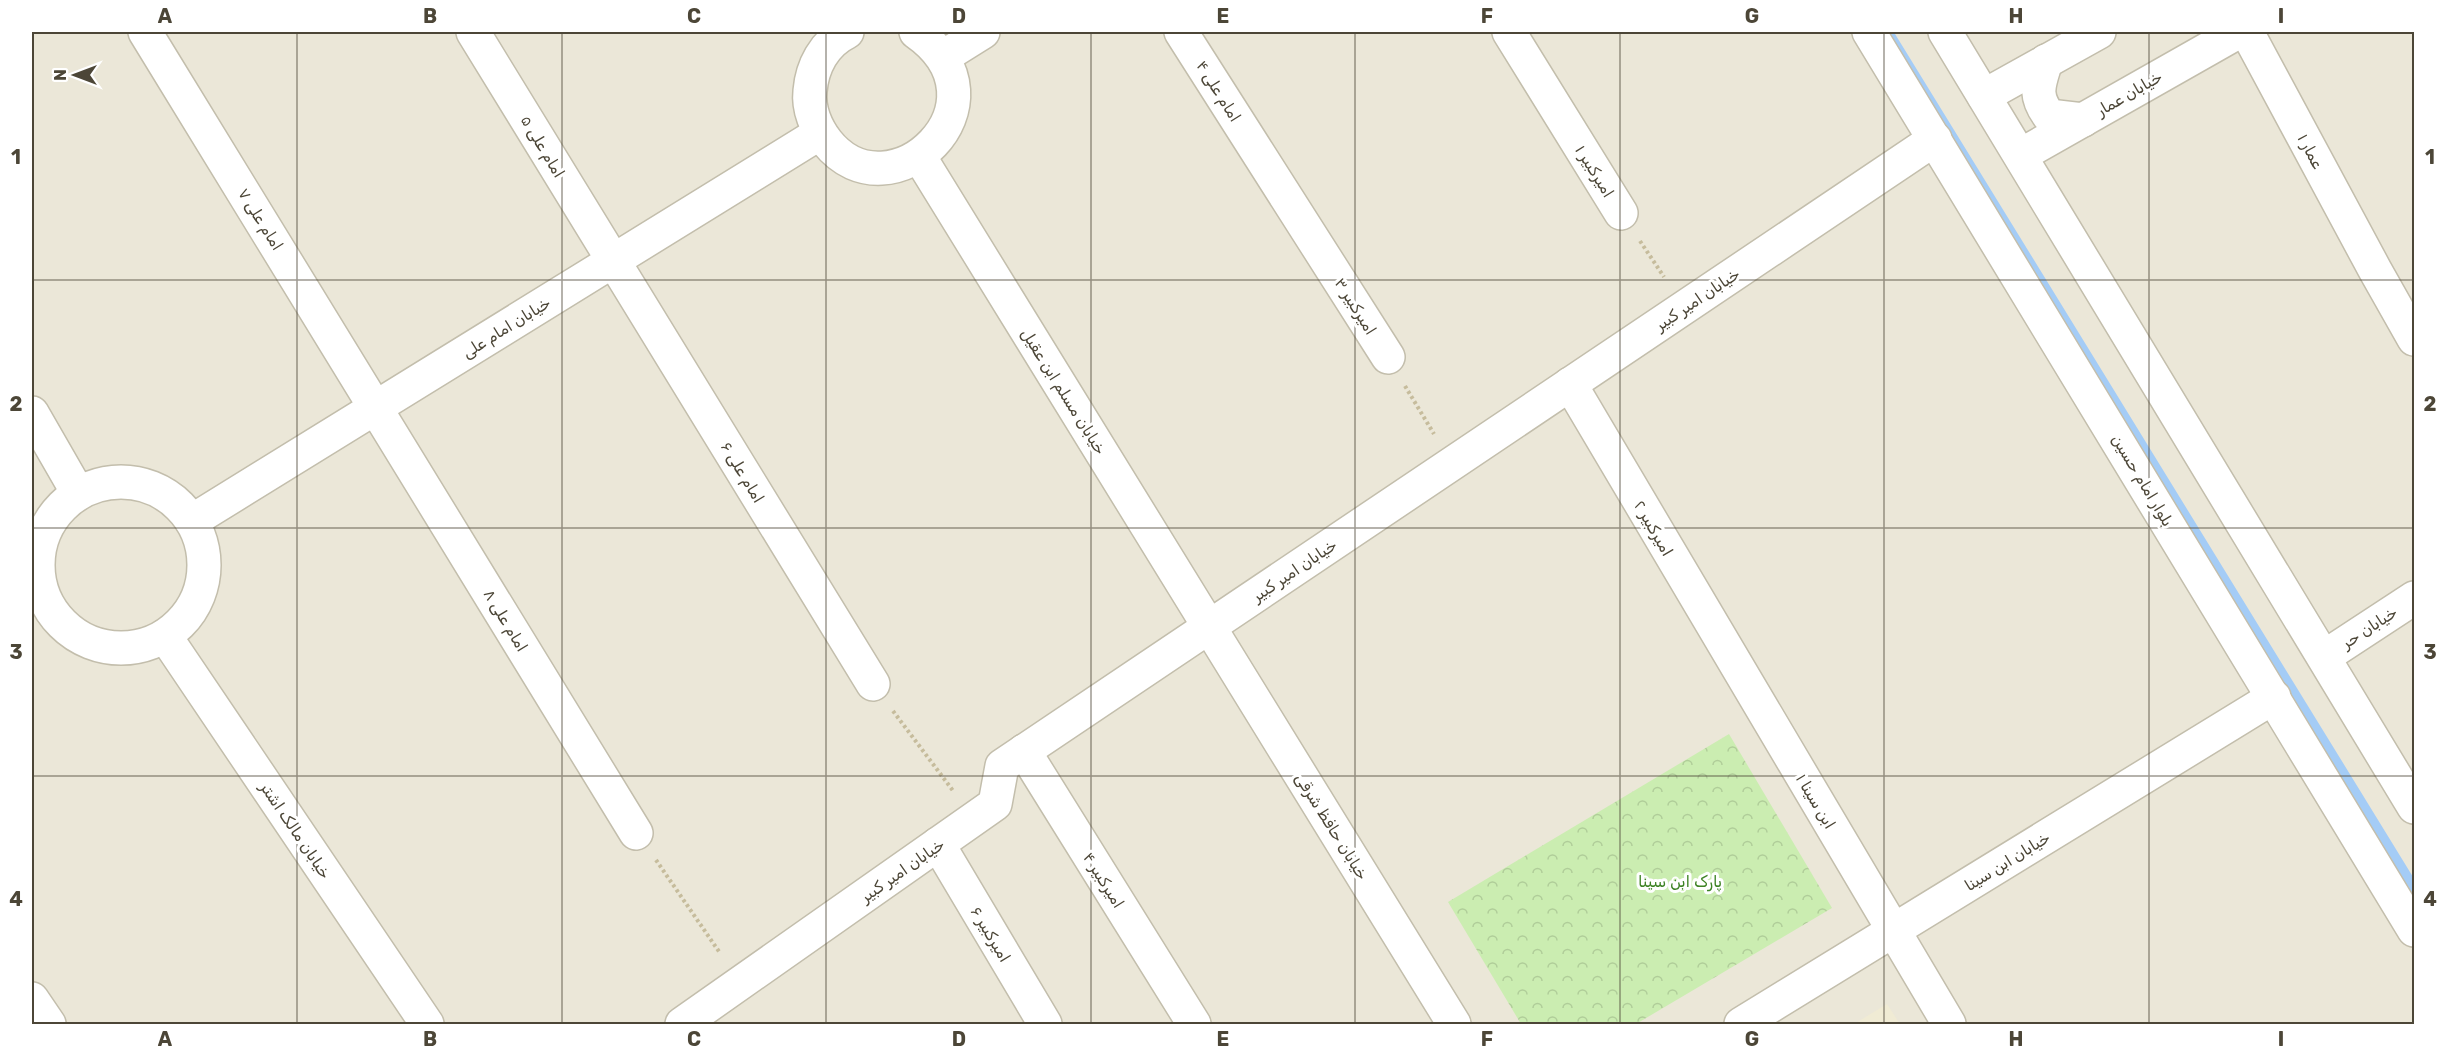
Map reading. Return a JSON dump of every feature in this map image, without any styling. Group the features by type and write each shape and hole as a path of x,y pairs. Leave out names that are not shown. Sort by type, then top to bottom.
{"street":[{"name":"امام علی ۷","path":"145,32 376,408"},
{"name":"امام علی ۵","path":"473,32 613,260"},
{"path":"844,32 829,45 818,60 811,78 809,97 812,116 820,133 831,147 847,158 864,165 883,167 902,164 919,156 945,129 951,111 952,83 943,57 931,42 916,32"},
{"path":"943,57 983,32"},
{"name":"امام علی ۴","path":"1181,32 1257,151"},
{"name":"امیرکبیر ۱","path":"1509,32 1621,213"},
{"name":"بلوار امام حسین","path":"1869,32 2415,930"},
{"path":"1945,32 2415,807"},
{"path":"1984,96 2099,32"},
{"name":"خیابان عمار","path":"2021,155 2238,32"},
{"name":"عمار ۱","path":"2247,32 2375,270 2415,339"},
{"path":"2046,61 2037,92 2040,104 2049,116 2083,120"},
{"name":"خیابان امام علی","path":"192,521 820,133"},
{"name":"خیابان امیر کبیر","path":"682,1024 995,804 1002,766 1935,139"},
{"name":"امیرکبیر ۳","path":"1257,151 1388,357"},
{"name":"خیابان مسلم ابن عقیل","path":"919,156 1209,627"},
{"name":"امام علی ۶","path":"613,260 873,684"},
{"name":"امیرکبیر ۲","path":"1570,384 1739,672"},
{"name":"امام علی ۸","path":"376,408 636,833"},
{"path":"32,413 78,494"},
{"path":"118,481 140,483 161,491 178,504 192,521 201,541 204,563 202,584 194,605 181,622 165,636 145,645 124,649 102,646 81,639 64,626 41,615 38,567 40,545 48,525 60,508 78,494 97,484 118,481"},
{"name":"خیابان حر","path":"2324,657 2415,598"},
{"name":"خیابان حافظ شرقی","path":"1209,627 1454,1024"},
{"name":"خیابان مالک اشتر","path":"165,636 427,1024"},
{"name":"ابن سینا ۱","path":"1739,672 1949,1024"},
{"name":"خیابان ابن سینا","path":"1741,1024 2274,697"},
{"name":"امیرکبیر ۴","path":"1024,751 1189,1017"},
{"name":"امیرکبیر ۶","path":"938,844 1045,1024"},
{"path":"32,999 49,1024"}],"path":[{"name":"امیرکبیر ۱","path":"1621,213 1685,307"},
{"path":"1388,357 1452,464"},
{"path":"873,684 974,819"},
{"path":"636,833 741,983"}],"shaded area":[{"path":"32,32 2414,32 2414,1024 32,1024"},
{"path":"1887,1004 1900,1024 1854,1024"}],"green space":[{"name":"پارک ابن سینا","path":"1729,734 1832,908 1636,1024 1521,1024 1448,902"}],"waterway":[{"path":"1888,32 2414,888"}]}
